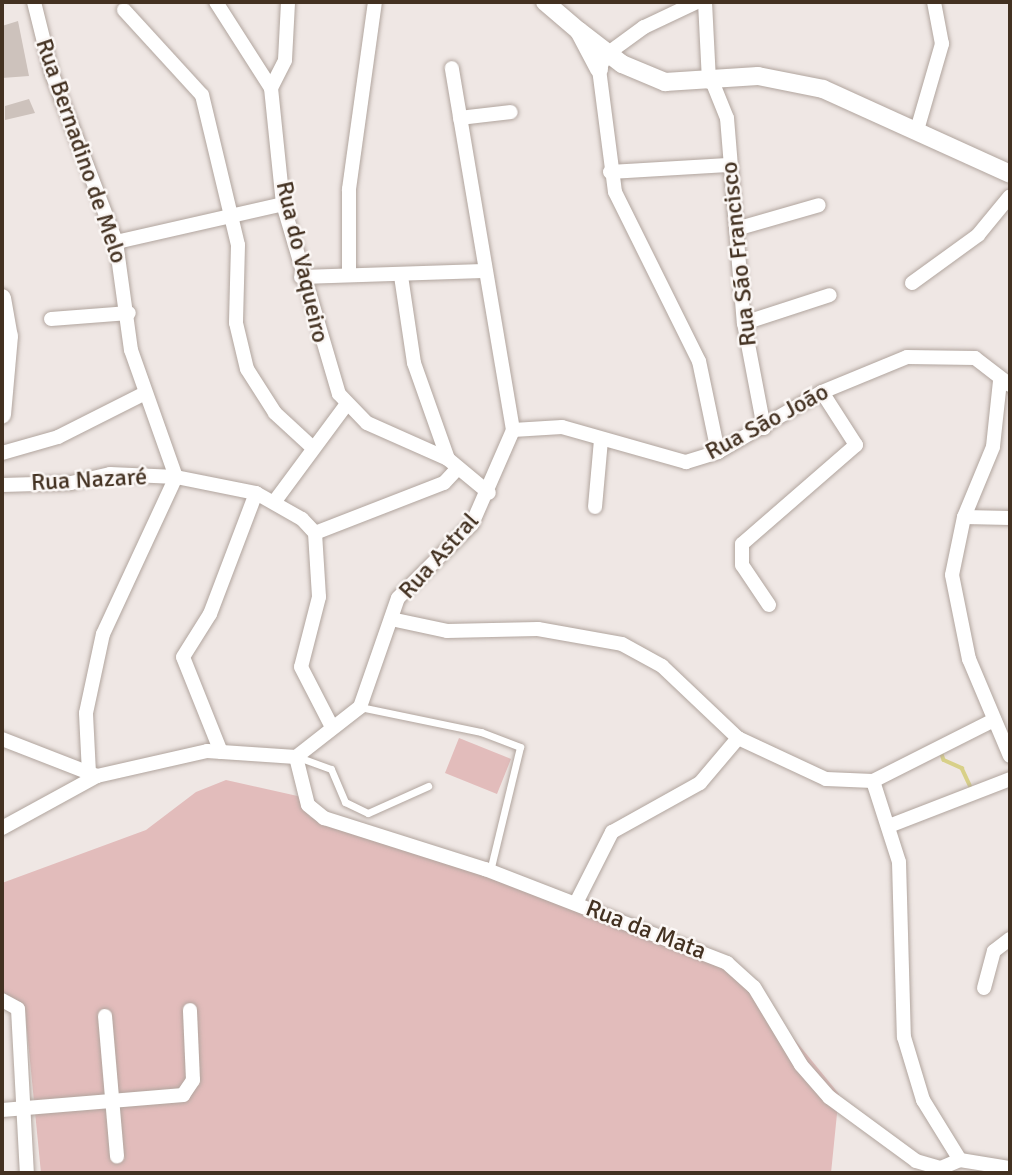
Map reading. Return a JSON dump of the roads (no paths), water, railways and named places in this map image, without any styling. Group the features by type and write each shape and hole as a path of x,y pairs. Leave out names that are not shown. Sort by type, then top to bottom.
{"street":[{"name":"Rua Bernadino de Melo","path":"34,2 52,74 116,242 143,394 176,477"},
{"path":"216,2 271,88"},
{"name":"Rua do Vaqueiro","path":"288,2 288,46 271,88 283,204 328,372 346,405 397,440 452,465 489,493"},
{"path":"349,274 349,189 375,2"},
{"path":"545,2 579,31 603,61 665,82 794,80 917,130 1010,174"},
{"path":"603,61 697,2"},
{"name":"Rua São Francisco","path":"705,2 711,81 727,118 728,165 744,323 764,428"},
{"path":"917,130 940,52 934,2"},
{"path":"124,10 202,95 232,220 236,323 247,369 275,413 312,447"},
{"path":"603,61 610,172 699,361 718,452"},
{"path":"452,68 484,271 513,430"},
{"path":"460,118 511,112"},
{"path":"610,172 728,165"},
{"path":"912,283 978,235 1010,196"},
{"path":"116,242 232,220 283,204"},
{"path":"736,229 819,205"},
{"path":"301,277 349,274 401,276 484,271"},
{"path":"316,533 444,483 452,465 414,363 401,276"},
{"path":"744,323 830,295"},
{"path":"2,298 9,336 2,415"},
{"path":"51,319 129,313"},
{"name":"Rua São João","path":"513,430 542,425 678,463 718,452 764,428 822,392 921,356 975,358 992,366 1005,383"},
{"path":"1005,383 993,447 964,517 953,594 994,720 1010,756"},
{"path":"769,606 742,565 742,544 856,445 822,392"},
{"path":"2,453 58,437 143,394"},
{"path":"275,501 312,447 346,405"},
{"name":"Rua Astral","path":"360,706 405,587 462,537 489,493 513,430"},
{"path":"595,507 601,440"},
{"name":"Rua Nazaré","path":"2,485 71,483 110,474 176,477"},
{"path":"93,774 86,713 103,634 176,477 256,493 275,501 316,533"},
{"path":"221,752 183,657 210,614 256,493"},
{"path":"964,517 1010,518"},
{"path":"316,533 318,612 300,660 332,727"},
{"path":"391,619 447,631 538,629 622,644 662,666 738,738 826,779 873,780 994,720"},
{"path":"2,828 93,774 221,752 296,757 360,706"},
{"path":"576,902 612,832 700,783 738,738"},
{"path":"2,739 93,774"},
{"name":"Rua da Mata","path":"296,757 308,805 318,816 576,902 727,963 754,987 818,1087 931,1170 969,1166"},
{"path":"889,826 1010,779"},
{"path":"873,780 889,826 903,892 904,1037 933,1122 969,1166 1010,1168"},
{"path":"984,988 995,951 1010,939"},
{"path":"2,1000 18,1009 27,1173"},
{"path":"2,1110 149,1101 183,1095 193,1080 190,1010"},
{"path":"105,1016 117,1156"}],"lane":[{"path":"360,706 505,738 520,753 489,871"},
{"path":"296,757 327,767 345,802 368,813 428,786"}],"waterway":[{"path":"941,751 944,760 962,768 971,787"}]}
